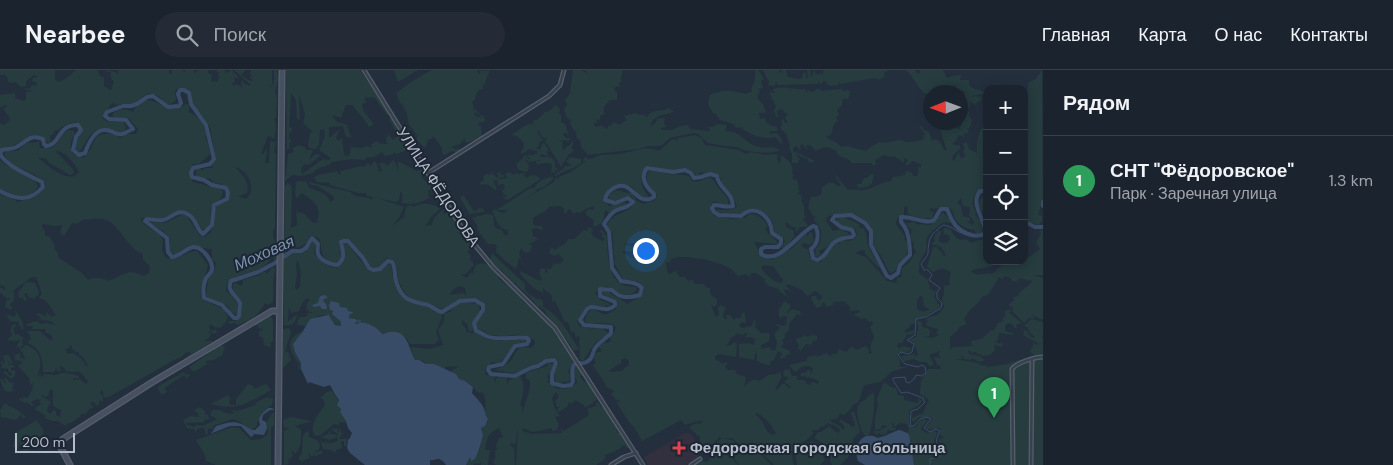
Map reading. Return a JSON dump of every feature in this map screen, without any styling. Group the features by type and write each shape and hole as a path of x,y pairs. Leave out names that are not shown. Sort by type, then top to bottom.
{"main road":[{"path":"278,465 282,70"},
{"path":"70,465 60,446 63,438 272,311 279,311"}],"street":[{"name":"УЛИЦА ФЁДОРОВА","path":"364,70 465,233 478,250 551,323 582,368 643,465"},
{"path":"428,173 549,96 560,85 564,70"},
{"path":"1013,465 1012,369 1015,365 1025,363 1032,358 1043,357"},
{"path":"1031,465 1032,358"},
{"path":"611,465 636,453"},
{"path":"691,465 700,459"}],"shaded area":[{"name":"Федоровская городская больница","path":"685,433 691,434 701,450 698,458 686,465 648,465 644,457"}],"green space":[{"path":"0,70 55,70 55,79 58,82 66,79 76,70 97,70 101,77 104,77 104,86 111,90 114,82 111,78 111,72 105,70 116,72 116,74 118,70 169,70 169,73 172,74 172,70 183,70 184,73 186,70 194,70 194,73 199,70 208,70 208,73 212,75 211,81 218,82 220,77 217,70 225,70 226,73 232,70 239,78 234,78 235,81 232,84 243,87 242,80 243,83 251,85 234,70 245,70 241,75 253,81 250,77 252,75 249,73 251,70 272,70 272,85 270,86 272,86 274,70 277,70 275,134 274,139 269,136 267,137 262,154 264,154 266,148 265,162 267,164 269,162 270,141 276,142 274,151 276,155 275,227 273,237 276,259 274,261 273,257 271,257 264,267 238,276 227,283 226,290 237,303 237,314 235,315 230,311 226,305 206,296 208,279 213,273 216,263 212,259 212,249 191,245 176,254 170,253 170,239 163,231 148,222 165,223 181,215 186,215 200,236 205,237 210,233 214,225 217,204 227,201 230,193 222,184 213,183 211,179 196,177 196,169 199,168 202,171 205,168 213,168 212,164 216,160 210,127 192,102 189,91 184,88 178,88 175,91 176,100 169,105 158,96 150,94 145,95 134,104 116,105 112,103 102,118 106,121 123,122 126,126 125,130 119,133 111,129 98,130 88,138 79,152 76,150 75,144 82,131 80,126 75,123 55,130 50,136 51,141 48,143 44,139 32,135 0,150 0,123 4,125 10,118 3,109 8,106 5,105 0,108 0,95 15,93 15,98 24,101 26,100 26,92 33,91 23,89 30,88 32,85 37,86 37,83 32,81 33,78 38,77 34,75 26,81 26,86 21,87 16,82 9,83 6,75 0,75","holes":["235,167 240,169 250,181 251,191 246,199 238,196 247,193 248,189 245,178"]},
{"path":"286,70 360,70 390,114 387,115 374,97 364,98 367,102 362,104 364,112 374,124 369,127 353,105 346,105 341,118 332,115 336,121 347,125 351,137 346,137 343,126 329,127 329,138 340,129 336,138 338,141 342,138 344,155 349,156 351,147 361,148 367,146 371,148 372,144 376,141 381,144 387,144 386,138 389,134 393,140 398,136 389,119 391,117 408,145 405,151 396,154 394,152 385,156 382,152 374,157 367,157 364,160 352,159 331,162 331,164 317,169 311,174 293,175 285,181 288,154 294,152 292,148 299,145 305,147 306,150 313,150 309,160 316,154 321,155 309,165 305,164 301,168 302,174 323,159 329,160 331,158 319,150 325,136 324,129 320,130 319,144 316,149 309,148 310,133 313,132 303,123 305,114 299,95 300,120 297,118 296,100 291,93 289,128 292,127 292,131 289,133 289,139 292,141 289,143 290,149 287,149"},
{"path":"394,70 418,70 398,82"},
{"path":"432,70 477,70 479,74 481,72 478,70 490,70 483,87 480,78 483,90 480,89 476,94 475,100 472,101 474,111 476,109 481,114 479,115 475,112 474,115 479,117 485,116 482,117 485,118 485,121 478,125 481,126 482,136 468,143 464,141 466,137 459,145 450,148 456,150 458,148 460,150 457,153 452,151 444,155 442,148 434,137 428,140 424,147 417,140 417,136 409,124 405,107 404,112 403,105 400,103 396,93"},
{"path":"573,70 581,70 590,75 584,70 623,70 622,81 619,83 621,90 619,86 614,88 617,93 617,100 610,100 604,107 604,114 600,116 600,121 598,119 596,121 599,123 593,123 596,127 601,125 607,129 613,122 619,125 627,120 624,116 636,113 647,117 651,112 669,108 674,112 658,116 652,121 651,127 658,118 664,117 666,127 661,128 661,130 672,130 688,125 690,129 710,131 707,127 717,124 726,125 725,131 736,134 750,143 780,150 768,153 747,151 737,147 708,143 698,134 694,133 670,138 661,146 648,146 588,155 581,147 580,140 577,139 576,132 570,123 572,121 568,119 564,111 567,105 565,100 570,93"},
{"path":"755,70 758,70 764,79 761,81 763,88 758,89 760,91 757,97 766,111 765,113 759,113 760,119 764,118 766,124 768,122 769,125 777,127 778,131 770,131 770,134 777,133 783,145 775,137 756,136 741,127 737,128 733,124 720,120 708,104 710,95 720,91 746,94 752,92 751,88 754,82"},
{"path":"763,70 780,70 779,72 781,73 782,70 786,70 788,77 800,79 803,73 806,73 806,78 808,78 807,70 810,70 811,77 814,70 817,75 821,73 822,75 824,70 889,70 884,73 885,76 880,80 874,78 840,84 839,81 838,85 830,86 824,80 821,85 819,81 818,84 778,85 776,82 774,86 768,85 769,82"},
{"path":"906,70 915,70 919,74 920,70 943,70 947,78 961,75 960,80 969,80 969,85 983,92 983,95 972,96 982,97 979,103 977,101 976,105 970,102 970,108 968,107 968,85 923,85 923,92"},
{"path":"1042,70 1043,199 1038,215 1042,216 1042,221 1038,225 1028,221 1028,83 1036,79"},
{"path":"776,88 805,89 806,92 808,92 807,90 813,92 818,88 822,91 842,89 844,92 846,90 850,91 848,100 845,98 837,110 839,115 836,117 838,121 834,124 831,135 826,136 841,147 847,146 866,151 879,142 888,143 899,140 914,142 924,139 925,134 919,126 922,126 923,130 929,132 932,141 935,139 940,142 944,150 947,150 940,130 969,131 963,134 966,137 958,135 952,144 960,146 960,149 953,155 952,159 954,161 959,152 960,158 965,157 963,152 964,143 967,143 969,149 977,153 978,135 983,126 983,189 980,189 976,194 973,203 975,215 982,226 980,234 962,226 948,207 930,208 930,211 934,213 932,218 921,218 909,215 907,212 908,206 904,207 904,215 899,216 896,222 908,243 907,252 906,256 899,262 897,269 891,274 875,248 873,231 868,224 858,217 839,214 827,217 826,221 833,231 840,229 850,234 836,239 819,251 821,254 816,257 814,255 820,242 821,231 814,220 815,216 808,209 810,199 813,196 821,195 822,187 830,182 841,186 831,170 848,190 862,190 891,181 893,177 905,175 906,171 912,172 913,176 917,176 919,170 917,167 921,167 921,164 912,161 905,165 908,160 904,158 904,163 894,156 884,155 875,160 876,164 873,166 872,163 852,163 848,159 839,156 836,151 830,148 824,147 816,151 810,145 806,145 808,150 802,144 800,146 801,151 796,146 793,148 793,151 815,161 810,163 808,159 795,154 800,159 797,164 794,162 792,164 792,154 786,134 780,128 783,124 781,123 783,118 785,123 788,123 785,117 788,115 781,109 777,111 778,117 776,117 774,110 776,107 769,92 775,93 772,90","holes":["961,198 963,206 970,207 969,215 974,222 973,225 966,222 970,221 970,218 963,216 961,206 957,203"]},
{"path":"146,100 169,108 189,105 189,112 202,123 207,134 205,137 210,154 200,163 192,165 190,170 193,182 220,189 223,192 221,198 211,207 210,223 206,230 201,229 190,213 185,212 162,218 145,217 141,221 160,235 163,240 162,250 166,258 171,259 197,251 208,265 201,286 202,300 224,309 228,317 221,328 214,327 211,324 209,327 211,331 216,329 217,333 213,334 208,331 211,334 204,341 213,341 185,359 191,353 187,352 180,358 108,397 105,398 102,395 104,394 102,390 100,392 104,401 99,401 99,405 96,406 94,402 90,403 94,407 89,409 86,414 80,414 81,416 65,426 58,421 45,418 46,416 34,409 41,404 39,402 41,400 37,399 31,402 34,405 31,406 29,403 19,400 20,398 24,399 22,396 28,398 33,389 34,382 30,385 29,378 18,366 23,362 14,359 15,355 20,353 20,358 25,359 20,350 26,345 35,351 40,358 37,377 40,375 42,378 44,374 57,375 67,373 79,376 79,378 73,378 73,380 80,379 87,384 88,381 79,371 65,371 65,368 59,366 61,371 57,371 56,368 54,372 43,372 42,363 38,351 28,343 29,339 32,340 27,331 40,331 50,340 53,339 50,334 46,333 45,329 31,329 34,326 26,326 27,324 36,321 41,324 56,325 51,321 38,319 41,317 36,315 39,313 49,318 46,316 46,312 52,317 56,315 46,301 39,298 42,293 36,277 32,277 13,291 14,300 9,304 12,307 11,310 5,307 6,301 10,299 7,299 0,292 0,287 6,291 4,286 0,285 0,194 16,200 17,203 36,196 46,186 45,182 33,174 9,163 4,154 6,151 18,151 27,143 39,141 40,148 52,148 68,130 74,131 75,134 71,144 73,154 84,158 99,135 109,134 121,138 125,134 136,134 138,129 129,119 115,118 112,115 122,109 133,112 135,108","holes":["55,151 59,151 66,155 75,165 79,172 75,176 64,176 58,173 38,157 47,159 48,162 70,175 74,173 73,169","102,219 108,221 132,247 143,254 143,260 150,266 149,273 144,276 129,272 108,281 98,278 88,280 82,273 59,258 54,248 55,245 49,236 45,236 43,224 62,225 60,233 64,236 72,223 77,224 82,220","69,345 76,352 79,352 79,355 83,357 88,366 73,353 68,354 65,349 70,348","50,390 53,390 53,406 62,411 60,413 61,417 56,415 56,411 53,410 50,414 47,411 51,403 42,397 42,394 44,397 48,396"]},
{"path":"556,105 560,109 561,122 565,124 569,135 565,132 563,135 566,138 571,138 567,142 566,140 558,141 563,142 562,149 565,150 573,140 571,148 573,152 568,155 561,167 545,141 548,137 544,139 538,130 543,141 540,141 536,148 540,150 544,143 550,152 546,152 549,154 547,156 541,154 540,157 549,157 550,159 551,155 555,161 555,167 559,170 555,169 555,172 551,173 552,165 550,163 537,165 536,161 540,160 528,162 526,159 529,165 528,171 525,172 518,169 516,164 526,154 528,159 530,159 528,156 530,154 532,156 537,151 529,149 521,153 524,143 517,136 511,135 524,126 533,124 534,120 537,120"},
{"path":"968,112 970,112 969,116 972,120 968,128"},
{"path":"696,135 702,139 705,145 739,150 746,154 750,152 764,155 776,154 778,155 779,163 782,156 789,161 792,165 792,174 794,175 792,178 797,180 800,191 796,196 799,194 802,196 801,200 806,219 803,218 803,220 808,225 800,227 797,232 795,230 796,227 791,227 786,223 786,227 794,231 794,237 785,248 781,248 785,241 775,233 772,221 765,213 751,209 738,215 718,212 717,210 729,210 737,207 728,190 720,182 722,180 718,174 708,172 705,174 702,172 699,173 699,176 696,176 688,169 668,171 653,168 652,166 645,169 641,180 649,198 642,198 633,188 626,185 610,189 603,199 604,203 607,203 609,206 624,202 628,204 609,213 606,210 603,220 597,226 593,226 594,220 586,215 586,211 589,209 594,210 594,206 583,210 581,213 577,212 574,214 569,209 564,213 564,209 561,206 549,207 533,218 533,224 542,226 543,229 532,229 533,236 537,240 529,244 532,246 531,251 527,253 521,248 519,254 522,260 519,258 516,269 496,252 497,246 488,244 480,231 478,231 477,225 472,218 486,214 493,215 494,225 497,229 501,229 505,235 508,235 508,230 499,226 492,212 495,209 506,212 507,210 498,209 532,187 534,189 542,180 554,177 546,185 536,189 537,191 523,200 554,182 555,178 558,179 586,163 583,161 584,158 587,157 588,160 600,155 620,154 645,148 659,151 671,140 675,139 677,141 678,138"},
{"path":"570,157 581,159 581,163 555,176 565,166 571,166 566,161"},
{"path":"0,160 9,167 32,178 38,187 36,190 19,197 0,189"},
{"path":"393,160 397,167 397,181 398,162 417,171 422,170 425,173 421,177 425,181 430,182 434,189 432,192 430,189 428,191 429,198 416,203 402,203 402,191 399,201 396,202 367,196 366,193 358,193 330,185 330,183 317,182 314,178 337,171 340,175 341,171 364,167 368,163 371,166 374,161 379,172 382,171 379,163 385,163 387,166"},
{"path":"489,171 497,178 499,172 501,173 500,175 504,175 500,179 507,178 505,174 509,172 514,175 516,172 517,174 525,173 523,176 528,178 535,175 541,179 507,200 503,198 508,195 504,195 502,191 505,188 504,184 499,186 498,181 493,180 497,189 495,190 487,184 480,185 484,180 483,176 491,175"},
{"path":"648,172 689,176 692,181 697,182 710,177 727,197 728,201 728,205 724,205 714,201 710,208 713,215 731,219 745,218 749,214 755,214 760,217 768,226 765,229 766,231 778,244 754,242 762,257 771,260 791,249 806,234 808,236 812,232 814,241 810,245 803,243 801,246 809,250 809,256 815,262 821,262 837,242 840,244 841,240 849,241 855,239 857,234 855,229 837,223 837,219 843,217 859,224 859,228 863,228 866,233 868,246 880,267 865,254 865,250 855,253 866,257 887,281 896,283 897,278 901,277 902,268 910,262 916,251 911,237 912,229 906,223 914,221 916,224 931,225 943,212 953,224 945,222 941,224 927,238 926,250 919,263 920,269 918,272 928,280 930,289 936,290 934,298 940,305 939,308 918,319 905,330 905,333 914,330 913,334 907,335 902,343 899,343 897,346 899,349 902,346 911,348 911,351 897,355 900,367 907,367 891,372 880,382 865,385 858,402 850,410 844,415 840,413 837,419 829,420 841,427 842,430 844,426 839,421 840,419 853,427 855,425 850,413 854,411 860,430 860,433 853,440 849,456 840,465 832,465 831,456 828,458 823,452 821,442 814,438 818,432 829,426 837,433 840,431 839,428 828,423 823,427 821,426 818,430 811,430 814,433 805,441 799,443 804,442 798,448 798,450 803,452 806,450 804,448 806,446 814,453 814,450 809,447 810,441 817,443 825,460 820,465 797,465 795,452 791,451 794,465 774,465 755,446 739,444 732,438 721,438 719,436 707,451 700,442 700,436 689,427 696,423 700,424 703,421 685,425 681,420 642,441 616,402 620,401 615,399 611,393 614,392 613,390 606,387 593,365 596,363 594,358 597,352 601,352 599,347 605,342 611,341 609,337 614,333 616,327 608,323 585,322 586,316 593,309 605,315 615,310 618,302 602,294 603,291 608,291 627,304 641,296 645,290 636,281 624,281 614,262 613,237 607,226 609,221 629,209 635,201 631,196 612,201 609,199 609,195 618,190 632,193 637,201 644,204 655,200 657,195 648,182","holes":["633,243 639,247 642,250 641,258 633,258 623,253 623,251 635,251 634,248 624,244","685,257 711,261 727,267 738,276 746,274 750,277 751,273 756,273 766,280 764,281 769,286 779,289 789,298 784,291 786,289 791,292 786,286 788,284 802,290 808,296 815,291 822,296 821,300 818,300 816,296 812,296 811,299 817,308 822,306 823,302 826,307 833,305 833,302 843,301 850,307 850,310 858,310 860,312 855,314 855,316 860,319 866,318 869,322 872,321 873,324 870,327 874,337 870,347 872,353 869,354 868,348 865,346 857,350 850,347 847,352 838,349 838,354 829,356 827,353 817,357 816,355 807,357 807,361 789,365 795,372 803,366 813,368 811,374 810,370 807,370 807,372 800,375 803,377 805,375 806,378 809,377 819,381 818,384 813,382 808,385 804,380 798,380 796,376 792,376 790,370 786,369 783,372 784,376 789,378 784,382 790,386 790,389 785,384 775,389 782,377 780,372 768,375 758,382 759,380 752,380 744,386 746,377 737,374 735,370 728,370 725,367 728,363 723,364 715,359 715,356 719,354 736,357 737,344 734,342 730,346 727,345 731,338 738,333 742,335 748,332 745,338 755,339 754,345 749,343 739,344 739,357 754,360 757,353 757,361 770,366 770,362 774,360 778,351 783,354 779,358 785,358 786,355 790,354 790,351 781,347 784,343 782,340 789,330 789,324 797,314 801,316 800,311 792,309 786,314 791,306 785,301 779,309 779,315 780,319 783,316 787,316 786,325 775,324 780,328 774,334 777,342 776,349 772,351 770,347 761,349 761,345 768,342 770,338 769,333 761,333 755,327 756,322 754,320 752,326 742,328 739,326 741,322 746,323 745,312 742,313 741,318 734,320 730,315 726,315 727,319 724,319 723,314 726,308 721,305 718,308 719,315 716,317 711,305 715,307 717,299 711,295 710,288 707,288 704,284 695,284 693,280 688,281 685,277 680,277 676,271 669,274 666,262 670,263 671,259","763,265 773,266 783,280 781,283 770,277 761,268","920,296 923,297 924,306 929,309 926,311 917,309 917,300","625,358 629,361 629,365 621,371 608,372 621,364 621,360","755,413 767,420 776,433 774,435 768,432"]},
{"path":"871,174 874,175 869,186 860,188 857,186 857,184 861,184 864,178"},
{"path":"296,182 307,182 309,188 324,194 331,202 334,199 333,196 316,185 311,185 309,182 370,198 370,201 374,197 404,207 399,218 392,226 404,217 406,207 411,205 413,207 430,204 440,209 425,226 432,225 436,216 445,209 443,214 449,212 464,236 461,235 463,241 465,237 471,246 472,251 467,251 474,265 466,274 461,275 467,278 471,272 472,274 476,265 486,264 491,267 499,275 498,278 535,310 535,313 539,314 556,333 556,338 558,336 568,348 574,362 568,371 571,379 568,382 562,383 555,381 554,373 559,363 554,357 528,366 517,374 494,370 508,363 518,349 523,347 531,348 535,344 534,340 520,335 505,337 488,335 485,331 477,329 475,326 476,320 481,317 485,307 482,301 477,298 460,301 444,309 411,300 403,290 398,279 397,268 393,260 386,258 381,267 375,269 346,239 341,239 340,262 336,264 326,260 319,238 311,235 308,242 284,254 285,186 287,183 292,186 291,228 297,225 296,207 298,213 306,215 313,223 319,222 317,221 318,207 316,204 302,193 296,199","holes":["460,286 465,288 466,295 462,293 450,295 452,290"]},
{"path":"464,196 473,210 476,211 479,208 484,209 484,212 469,214 460,197"},
{"path":"983,196 983,212 981,210 978,203"},
{"path":"590,227 593,230 591,233 594,237 603,241 605,238 602,237 602,233 599,230 602,230 607,237 610,269 614,276 626,286 637,289 634,293 626,295 606,286 595,293 601,300 610,304 609,306 588,307 577,321 579,326 594,329 601,327 608,333 595,343 583,361 579,358 580,336 575,337 575,332 571,332 568,322 565,322 555,301 552,301 552,296 543,288 543,293 533,287 521,275 520,271 540,281 542,279 539,274 540,269 545,268 546,273 548,272 546,268 551,269 553,264 561,263 564,260 559,255 560,253 555,256 549,253 551,247 555,250 567,242 568,239 574,239 584,230 589,231 587,228"},
{"path":"945,228 950,229 958,239 966,239 971,243 983,240 983,265 993,265 971,271 979,274 992,274 1002,265 1028,265 1028,257 1040,249 1036,242 1041,234 1039,231 1043,230 1043,275 1032,275 1043,278 1043,320 1032,315 1035,318 1029,318 1024,323 1012,311 1013,308 1009,304 1014,301 1013,297 1018,296 1032,281 1018,278 1019,280 1013,282 1011,278 1005,276 1002,279 999,277 988,295 983,296 965,316 964,320 967,324 959,327 950,337 950,349 954,347 975,346 971,345 972,341 983,338 991,330 994,330 998,323 1003,321 1002,319 1006,315 1004,312 1009,309 1011,311 1009,313 1022,323 1016,325 1017,328 1008,323 1005,326 1005,331 1014,335 999,333 998,340 993,343 997,342 1000,344 1002,342 1003,345 1000,347 994,346 995,350 990,355 983,356 968,351 969,354 979,356 985,360 983,361 979,362 973,358 971,360 964,359 961,355 963,359 955,359 978,363 982,366 986,365 987,367 1007,364 1034,355 1030,352 1033,343 1039,344 1023,335 1025,329 1031,337 1035,337 1024,326 1031,319 1043,322 1043,337 1040,338 1043,338 1043,465 932,465 931,463 929,465 914,465 907,433 909,430 907,424 900,423 894,426 892,422 893,428 896,427 896,429 888,430 886,434 882,435 879,433 875,435 874,431 879,431 887,426 881,426 881,429 875,430 877,398 884,382 896,388 898,395 904,396 904,400 917,403 919,402 918,398 923,400 918,406 909,410 909,425 915,428 920,421 924,419 928,421 921,430 928,433 935,431 937,433 934,442 940,451 939,454 932,457 936,459 942,454 938,439 944,437 940,435 941,429 927,429 926,427 932,420 931,417 919,417 914,422 912,421 912,418 923,413 929,400 920,394 921,381 928,369 941,369 942,365 938,366 934,358 941,358 938,354 940,351 929,355 934,364 931,366 927,362 920,362 914,359 904,361 901,356 915,354 916,357 918,354 914,343 909,340 916,337 917,321 920,321 922,326 930,330 929,336 924,337 933,338 939,335 936,333 938,329 927,326 926,323 929,321 925,320 938,315 944,307 942,298 944,286 950,284 951,272 942,268 933,272 927,267 933,247 937,247 943,256 946,256 941,247 931,244 935,241 934,237 938,231 941,231 939,241 947,243 950,239 948,235 944,234 943,230"},
{"path":"312,242 316,243 314,254 324,263 337,268 345,257 344,243 347,243 368,270 377,270 390,264 394,282 403,297 411,302 441,313 442,317 436,333 439,340 434,344 409,344 408,340 396,332 382,334 373,326 360,323 357,326 356,323 354,324 358,321 348,318 349,314 353,312 337,307 330,308 341,322 341,327 325,315 316,317 306,326 298,325 297,321 300,317 306,317 308,313 313,313 306,310 307,303 310,300 307,298 299,311 291,313 289,307 288,322 297,314 297,317 292,324 284,325 283,260 290,253 305,252","holes":["298,261 301,274 300,287 296,290 296,264"]},
{"path":"492,253 525,284 525,290 528,293 536,299 541,299 543,307 559,320 579,351 573,350 544,309 541,309 541,306 538,307 516,285 517,283 513,283 490,261"},
{"path":"272,268 275,268 273,302 268,305 265,303 254,317 247,321 238,325 235,323 229,324 228,321 236,321 241,310 241,306 234,293 233,284 236,283 241,286 243,280 260,275 262,272 267,274"},
{"path":"25,283 35,283 39,292 38,296 34,299 29,298 27,293 24,294 27,299 25,301 23,298 19,298 18,293"},
{"path":"464,302 478,304 480,309 473,321 473,330 470,332 468,325 462,320 466,332 482,335 484,338 491,340 496,338 498,341 517,338 517,340 525,340 525,342 515,344 503,360 501,359 502,361 498,363 492,362 485,370 486,375 496,376 494,379 496,383 496,379 499,376 507,377 507,385 509,380 520,376 524,387 520,406 522,406 522,414 530,385 530,381 526,378 526,372 548,366 547,363 554,366 547,376 549,379 547,382 555,386 555,388 565,389 576,384 577,381 573,370 577,366 584,375 582,376 581,374 580,376 584,382 588,382 596,393 597,400 585,408 584,405 575,400 572,404 569,402 567,407 559,412 557,410 560,407 557,407 555,401 559,397 556,392 552,398 555,409 560,416 555,417 559,424 557,430 552,431 552,428 533,432 523,428 522,431 532,434 561,433 560,428 564,431 589,415 587,409 596,406 598,402 601,406 605,407 616,426 617,432 620,433 630,448 626,448 619,443 622,447 605,455 605,460 603,459 603,461 596,465 516,465 518,429 515,445 512,443 510,445 514,448 515,465 496,465 493,463 496,456 494,455 496,452 494,452 497,449 496,446 499,438 503,437 499,428 487,439 485,450 490,450 488,465 481,465 481,462 466,465 468,459 474,457 478,451 481,443 479,442 483,435 481,427 488,421 483,393 477,392 465,381 459,379 456,374 450,372 459,366 445,367 446,370 434,364 426,364 424,361 415,360 411,347 430,349 443,345 438,330 444,322 444,313 450,312 454,305"},
{"path":"15,309 23,323 24,330 20,328 22,326 19,326 19,322 9,320 7,316 14,317 16,314"},
{"path":"267,316 273,320 271,348 264,345 263,338 259,336 259,332 263,329 257,328 259,326 254,325"},
{"path":"15,324 17,326 13,328 14,335 18,334 24,338 22,340 23,345 20,348 17,347 20,339 17,341 7,340 12,335 11,326"},
{"path":"289,328 291,332 285,352 288,352 291,360 283,368 283,329"},
{"path":"303,331 293,344 300,363 301,369 298,369 299,364 290,346 293,338"},
{"path":"803,335 807,337 817,336 817,340 813,341 811,345 806,344 801,351 796,341 797,338 801,338"},
{"path":"220,345 225,347 222,355 214,360 206,361 207,364 194,372 189,367 214,350 188,363"},
{"path":"8,354 13,363 10,364 7,359 9,365 14,365 15,367 11,368 11,370 16,371 11,379 3,372 6,371 11,377 12,373 8,369 1,368 0,362 5,363 3,355 6,356"},
{"path":"184,372 186,375 190,375 187,378 184,375 164,388 167,392 161,394 157,387"},
{"path":"4,378 14,383 12,390 16,391 8,392 4,390 0,379 7,385"},
{"path":"248,384 254,386 254,389 266,384 271,390 249,402 236,406 229,407 211,404 228,395 230,398 229,403 236,405 236,399"},
{"path":"332,391 340,403 340,412 347,422 341,423 339,421 340,424 334,424 321,435 315,436 313,432 314,424 325,405 323,399 320,398 327,392"},
{"path":"874,392 873,415 868,436 864,435 862,431 858,421 857,410 861,402"},
{"path":"267,397 273,399 272,405 262,413 257,426 252,430 232,419 212,426 215,428 208,429 206,435 204,428 198,428 196,432 194,429 187,428 183,420 191,416 199,417 197,412 193,411 200,407 208,415 209,419 204,420 204,422 186,423 194,427 196,425 203,426 217,419 210,415 212,410 234,413 231,410 237,411 256,405 255,403"},
{"path":"4,404 15,408 26,417 22,418 21,414 16,420 1,417 0,410"},
{"path":"274,411 274,425 271,427 271,465 216,465 206,461 205,455 196,440 232,427 239,428 251,440 261,439 267,435 266,422"},
{"path":"291,417 312,421 295,426 301,430 300,447 294,454 294,451 292,451 294,455 288,460 289,464 284,465 284,431 289,428 284,427 283,420"},
{"path":"37,420 43,430 44,440 37,447 36,444 27,453 23,453 19,442 19,451 18,448 13,447 16,432"},
{"path":"333,428 337,429 339,434 340,429 344,433 340,436 340,439 347,438 346,446 344,446 344,441 341,441 342,448 336,450 335,453 331,450 323,449 320,439 322,442 331,443 338,441 337,437 330,440 321,437 328,434 329,431 331,432 329,434 338,436 332,430"},
{"path":"307,431 309,437 317,440 320,445 319,449 312,454 322,450 323,453 312,457 311,454 308,454 310,458 302,462 298,458 302,453 303,435"},
{"path":"723,438 732,440 739,446 755,448 771,465 739,465 730,452 730,454 713,454 715,444"},
{"path":"711,456 730,456 738,465 694,465 702,461 707,462"}],"water":[{"path":"325,295 328,298 323,301 327,309 312,305 318,303 320,296"},
{"path":"331,301 339,303 340,307 347,308 348,311 353,312 349,314 348,318 358,321 360,319 361,321 354,323 357,324 356,326 358,323 364,323 374,327 382,334 396,332 401,334 407,341 415,360 426,364 434,364 456,374 459,379 473,387 472,393 483,406 488,419 485,426 481,428 483,435 475,459 471,461 471,458 469,459 466,465 446,465 439,459 430,460 430,465 365,465 350,453 347,448 348,440 352,433 340,412 341,409 337,405 339,400 330,385 324,387 309,382 308,384 293,344 310,319 328,314 335,325 341,326 341,322 332,314 333,311 330,310 329,305"},
{"path":"268,408 274,410 270,410 263,415 262,420 266,422 267,428 264,435 254,434 252,437 241,426 230,426 210,434 216,426 231,422 242,424 255,430 260,425 259,419 261,415"},
{"path":"900,430 909,435 914,465 865,465 858,461 858,443 864,437 873,436 878,438"}],"waterway":[{"name":"Моховая","path":"0,191 17,198 23,198 33,195 43,187 42,182 7,162 0,154 2,150 16,147 32,137 43,139 46,146 51,145 66,128 78,125 81,130 76,137 73,150 79,155 85,153 91,140 101,131 105,130 123,134 133,129 126,120 109,119 105,116 107,112 123,106 137,104 147,97 153,96 168,107 179,106 181,103 178,94 180,90 184,90 189,93 191,104 206,125 214,159 210,164 193,168 192,177 226,188 228,193 227,199 214,205 212,225 203,234 193,219 182,212 163,220 147,219 145,221 167,238 168,252 172,257 193,247 200,249 206,255 211,262 212,269 204,283 204,298 222,305 234,318 237,318 239,316 240,303 230,288 231,281 258,272 292,251 301,251 306,248 312,238 318,244 319,256 329,263 337,265 343,258 341,242 348,241 369,268 373,270 380,269 388,261 392,262 398,288 408,299 428,305 442,312 460,301 475,300 483,305 483,310 474,323 476,331 490,337 527,338 529,340 527,344 515,346 503,364 489,367 488,370 491,374 515,376 546,361 554,360 556,363 552,374 552,383 563,386 571,385 575,364 587,362 596,347 611,333 611,327 584,325 580,320 587,309 591,307 610,309 615,305 615,302 600,296 600,289 612,290 618,295 625,297 640,295 642,288 634,283 621,281 612,268 609,232 604,224 613,212 629,206 633,202 628,198 615,203 605,200 606,195 618,186 629,188 642,199 654,197 644,179 647,168 673,172 685,170 691,173 694,178 710,174 717,176 718,181 730,197 733,206 714,205 712,208 714,212 719,215 741,216 746,212 752,211 761,213 769,221 772,233 781,239 778,247 765,247 761,249 761,254 768,257 781,253 813,226 816,227 818,236 815,245 811,249 813,258 817,260 837,241 854,235 852,230 841,227 832,220 835,216 851,215 865,223 871,231 871,245 887,276 891,278 898,273 900,265 910,255 909,237 901,222 901,217 932,221 941,209 947,209 955,224 962,231 967,234 982,235 986,233 985,227 976,201 980,191 983,191"},
{"name":"Моховая","path":"1028,223 1035,227 1043,227"},
{"path":"930,465 930,459 939,457 942,452 936,442 940,431 936,429 930,432 924,428 931,419 926,417 920,419 914,426 910,426 911,411 918,409 925,402 923,398 907,392 901,393 893,378 905,377 906,382 909,383 916,375 922,376 926,373 925,367 922,365 918,367 905,364 898,355 901,352 908,354 912,352 914,344 907,340 915,335 916,319 926,317 941,308 942,303 937,298 937,292 940,288 929,280 932,275 928,270 924,270 921,264 928,254 931,237 943,225 970,235"}],"place":[{"name":"СНТ \"Фёдоровское\"","path":"994,418"},
{"name":"Федоровская городская больница","path":"679,448"}]}
